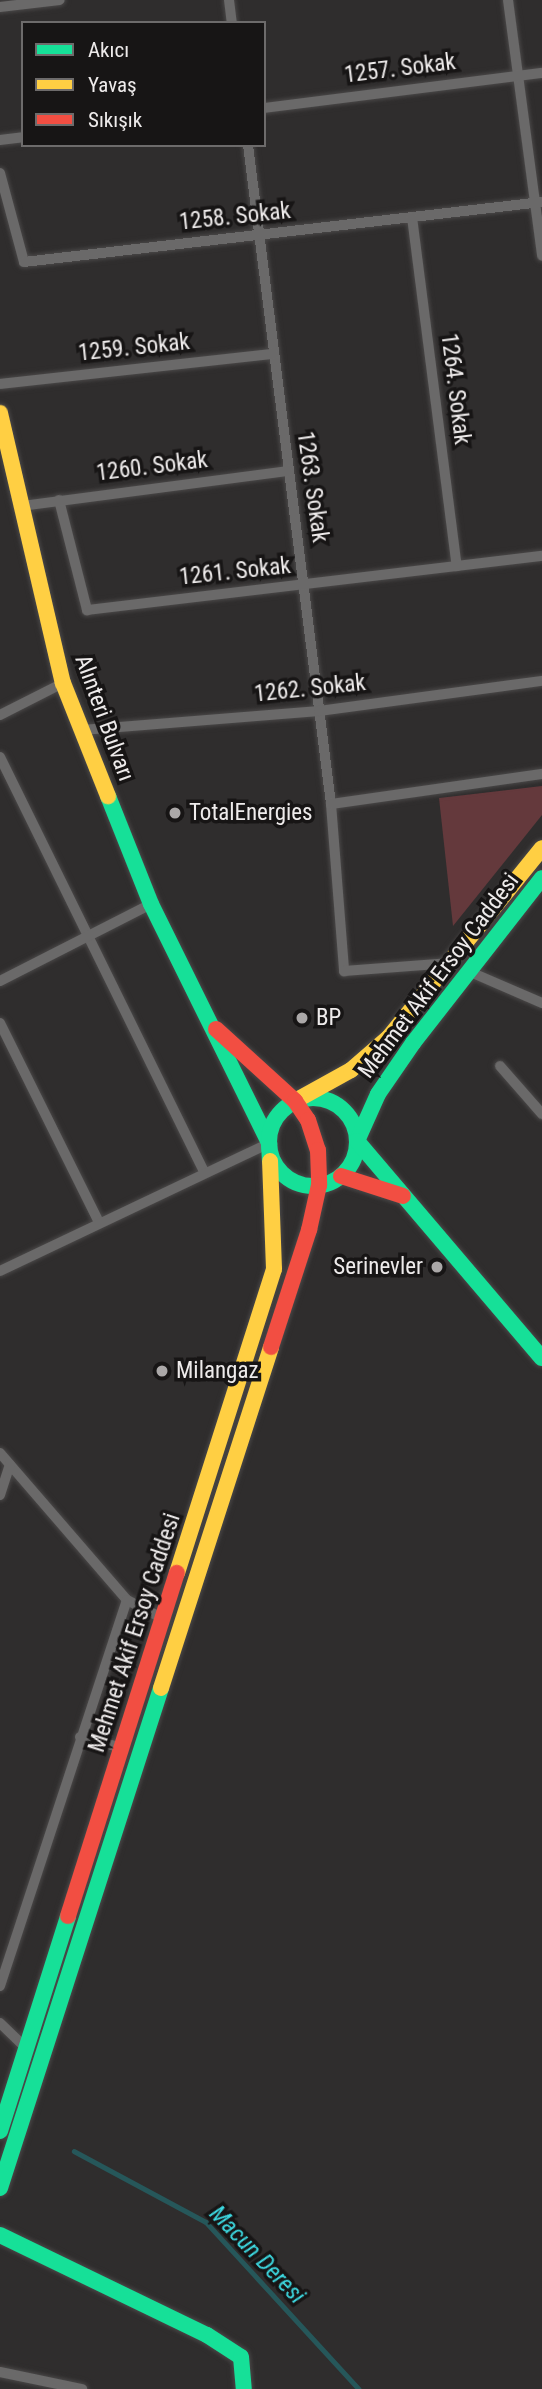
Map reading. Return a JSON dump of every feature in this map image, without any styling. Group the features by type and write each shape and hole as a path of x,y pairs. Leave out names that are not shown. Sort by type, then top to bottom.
{"main road":[{"name":"Alınteri Bulvarı","path":"0,413 63,683 151,904 284,1175 319,1185"},
{"name":"Mehmet Akif Ersoy Caddesi","path":"0,2188 309,1230 319,1185 318,1150 308,1120 295,1101 351,1070 397,1028 542,848"},
{"name":"Mehmet Akif Ersoy Caddesi","path":"309,1230 341,1176 350,1166 378,1094 413,1043 542,878"},
{"name":"Alınteri Bulvarı","path":"209,1023 295,1101"},
{"path":"397,1028 413,1043"},
{"path":"269,1143 276,1118 295,1101 310,1098 337,1104 348,1114 358,1141 542,1358"},
{"name":"Mehmet Akif Ersoy Caddesi","path":"0,2131 274,1269 269,1143"},
{"path":"319,1185 341,1176 403,1196"},
{"path":"0,2235 207,2335 241,2357 244,2389"}],"street":[{"path":"0,7 60,0"},
{"path":"229,0 232,21"},
{"path":"508,0 538,203 542,256"},
{"name":"1257. Sokak","path":"266,108 542,73"},
{"path":"0,140 21,137"},
{"name":"1263. Sokak","path":"248,147 331,804 344,971 452,963"},
{"name":"1258. Sokak","path":"0,173 24,262 538,203"},
{"name":"1264. Sokak","path":"412,217 457,566"},
{"name":"1259. Sokak","path":"0,384 274,354"},
{"name":"1260. Sokak","path":"22,506 288,471"},
{"name":"1261. Sokak","path":"59,500 87,610 542,556"},
{"name":"1262. Sokak","path":"82,730 319,711 542,681"},
{"path":"0,715 63,683"},
{"path":"0,757 92,937 204,1172"},
{"path":"331,804 542,774"},
{"path":"0,981 92,937 151,904"},
{"path":"468,971 542,1003"},
{"path":"0,1023 99,1222"},
{"path":"500,1066 542,1114"},
{"path":"0,1271 269,1143"},
{"path":"0,1453 127,1600 164,1619"},
{"path":"0,1495 10,1465"},
{"path":"0,1986 127,1600"},
{"path":"80,1737 123,1748"},
{"path":"0,2023 27,2049"},
{"path":"0,2372 82,2389"}],"shaded area":[{"path":"542,786 542,815 453,926 439,798"}],"waterway":[{"name":"Macun Deresi","path":"74,2151 206,2222 359,2389"}],"traffic: fast":[{"path":"108,796 151,904 269,1143 270,1161"},
{"path":"357,1141 378,1094 413,1043 542,878"},
{"path":"313,1098 330,1102 344,1111 353,1125 357,1142 353,1159 344,1173 330,1182 313,1186 296,1182 282,1173 273,1159 269,1142 273,1125 282,1111 296,1102 313,1098"},
{"path":"357,1141 542,1358"},
{"path":"0,2188 161,1688"},
{"path":"0,2131 68,1916"},
{"path":"0,2235 207,2335 241,2357 244,2389"}],"traffic: slow":[{"path":"0,413 63,683 108,796"},
{"path":"295,1101 351,1070 389,1037 542,848"},
{"path":"177,1573 274,1269 270,1161"},
{"path":"161,1688 271,1347"}],"traffic: jam":[{"path":"216,1029 295,1101 308,1120 318,1150 319,1185 309,1230 271,1347"},
{"path":"341,1176 403,1196"},
{"path":"68,1916 177,1573"}],"place":[{"name":"TotalEnergies","path":"175,813"},
{"name":"BP","path":"302,1018"},
{"name":"Serinevler","path":"437,1267"},
{"name":"Milangaz","path":"162,1371"}]}
